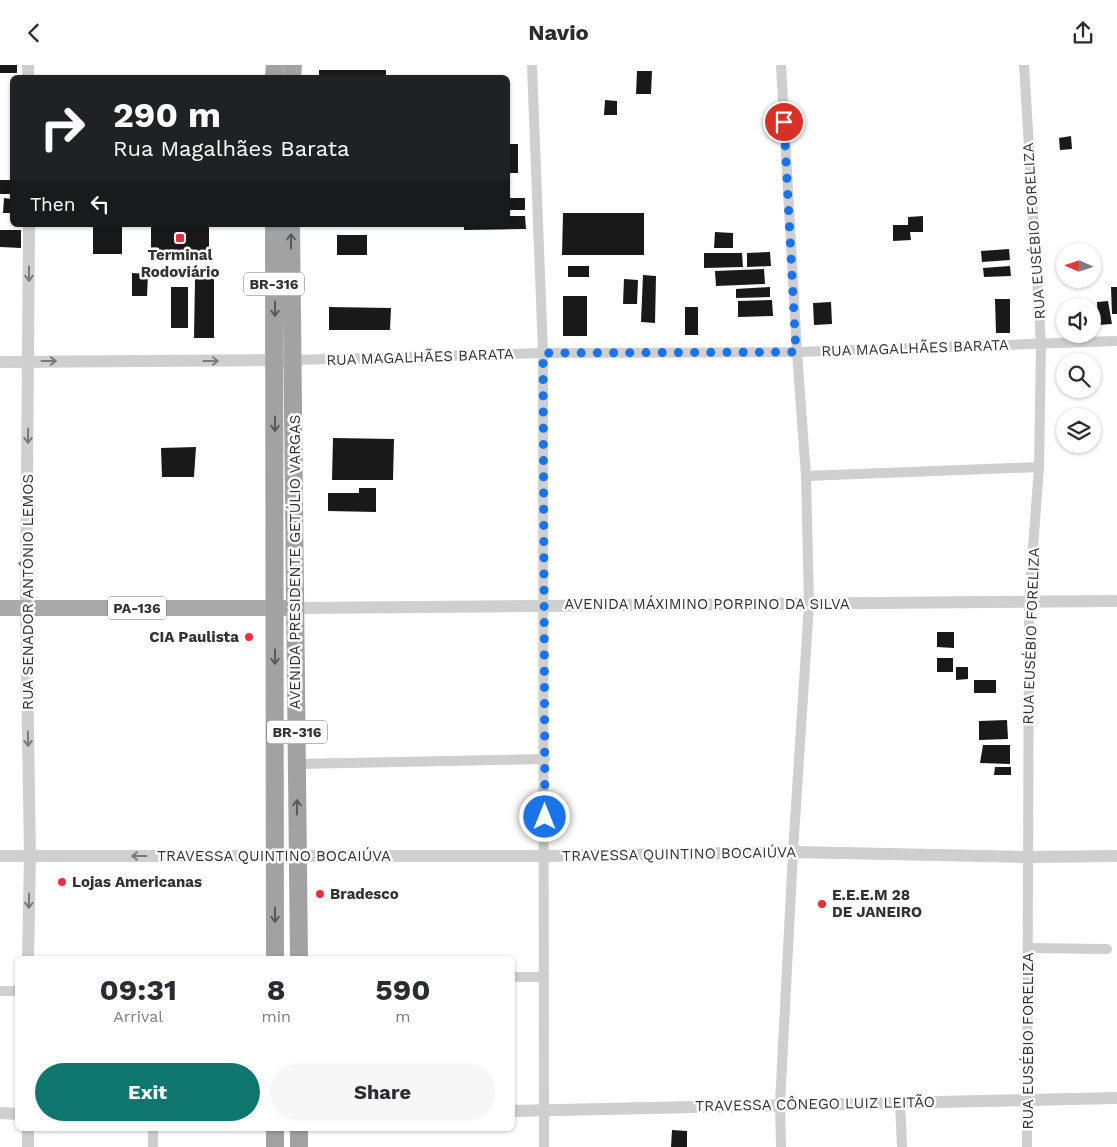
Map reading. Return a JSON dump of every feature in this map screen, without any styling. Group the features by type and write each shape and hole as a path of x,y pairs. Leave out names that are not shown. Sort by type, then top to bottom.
{"highway":[{"name":"AVENIDA PRESIDENTE GETÚLIO VARGAS","path":"274,227 275,956"},
{"name":"AVENIDA PRESIDENTE GETÚLIO VARGAS","path":"291,227 294,360 298,956"},
{"path":"275,1131 275,1147"},
{"path":"299,1131 299,1147"}],"main road":[{"name":"PA-136","path":"0,608 296,608"}],"street":[{"path":"532,65 543,353 544,1147"},
{"path":"781,65 796,352 806,476 809,604 793,852 780,1104 781,1147"},
{"name":"RUA EUSÉBIO FORELIZA","path":"1024,65 1041,344 1039,467 1029,602 1027,1147"},
{"name":"RUA SENADOR ANTÔNIO LEMOS","path":"28,956 30,857 26,607 29,227"},
{"name":"RUA MAGALHÃES BARATA","path":"294,360 543,353 796,352 1117,341"},
{"path":"0,362 294,360"},
{"path":"806,476 1039,467"},
{"name":"AVENIDA MÁXIMINO PORPINO DA SILVA","path":"296,608 1117,601"},
{"path":"297,764 545,759"},
{"name":"TRAVESSA QUINTINO BOCAIÚVA","path":"0,856 545,856 793,852 1028,857 1117,856"},
{"path":"1028,949 1107,949"},
{"path":"515,977 544,977"},
{"path":"0,991 15,991"},
{"name":"TRAVESSA CÔNEGO LUIZ LEITÃO","path":"515,1111 900,1101 1117,1098"},
{"path":"900,1101 902,1147"},
{"path":"0,1113 15,1114"},
{"path":"28,1131 28,1147"},
{"path":"153,1131 153,1147"}],"building":[{"path":"0,65 17,65 17,73 0,73"},
{"path":"319,70 386,70 386,75 319,75"},
{"path":"637,71 652,71 651,94 636,94"},
{"path":"605,100 617,101 617,115 604,115"},
{"path":"1071,136 1072,149 1060,150 1059,138"},
{"path":"510,144 518,144 518,173 510,173"},
{"path":"0,180 10,180 10,194 0,194"},
{"path":"4,198 10,199 10,213 3,213"},
{"path":"510,198 525,198 525,210 510,210"},
{"path":"563,213 644,213 644,255 562,255"},
{"path":"510,216 525,216 526,229 464,230 464,227 510,227"},
{"path":"923,216 923,232 910,232 911,240 893,241 893,225 908,225 908,217"},
{"path":"93,227 122,227 122,254 93,254"},
{"name":"Terminal Rodoviário","path":"151,227 209,227 209,251 151,251"},
{"path":"0,230 21,230 21,248 0,247"},
{"path":"715,232 733,233 733,248 714,248"},
{"path":"337,235 367,235 367,255 337,255"},
{"path":"1009,249 1010,260 982,262 981,251"},
{"path":"770,252 771,266 747,267 747,253"},
{"path":"704,253 742,253 743,267 704,268"},
{"path":"568,266 589,266 589,277 568,277"},
{"path":"1010,266 1011,276 984,277 983,268"},
{"path":"764,269 765,284 716,286 715,271"},
{"path":"132,273 148,274 147,296 132,296"},
{"path":"643,275 656,276 655,323 641,322"},
{"path":"195,278 214,278 214,338 194,338"},
{"path":"624,279 638,280 637,304 623,304"},
{"path":"171,287 188,287 188,328 171,328"},
{"path":"770,287 770,297 736,298 736,289"},
{"path":"1111,287 1117,287 1117,314 1112,314"},
{"path":"563,296 587,296 587,336 563,336"},
{"path":"995,299 1010,299 1010,333 996,333"},
{"path":"772,300 773,316 738,317 738,301"},
{"path":"1108,301 1112,324 1101,325 1101,302"},
{"path":"831,302 832,324 814,325 813,303"},
{"path":"329,307 391,308 390,330 329,330"},
{"path":"685,307 698,307 698,335 685,335"},
{"path":"333,438 394,439 393,480 332,480"},
{"path":"196,447 194,477 162,477 161,448"},
{"path":"359,488 376,488 376,512 328,511 328,493 359,493"},
{"path":"937,632 954,632 954,648 937,647"},
{"path":"937,658 953,658 953,672 937,672"},
{"path":"956,667 968,667 968,679 956,680"},
{"path":"974,680 996,680 996,693 974,693"},
{"path":"1007,720 1008,739 979,740 979,721"},
{"path":"983,745 1010,745 1010,764 980,763"},
{"path":"995,767 1011,767 1011,775 994,775"},
{"path":"672,1130 687,1131 687,1147 671,1147"}],"place":[{"name":"Terminal Rodoviário","path":"180,238"},
{"name":"CIA Paulista","path":"249,637"},
{"name":"Lojas Americanas","path":"62,882"},
{"name":"Bradesco","path":"320,894"},
{"name":"E.E.E.M 28 DE JANEIRO","path":"822,904"}],"route":[{"path":"545,817 543,353 796,352 784,122"}]}
